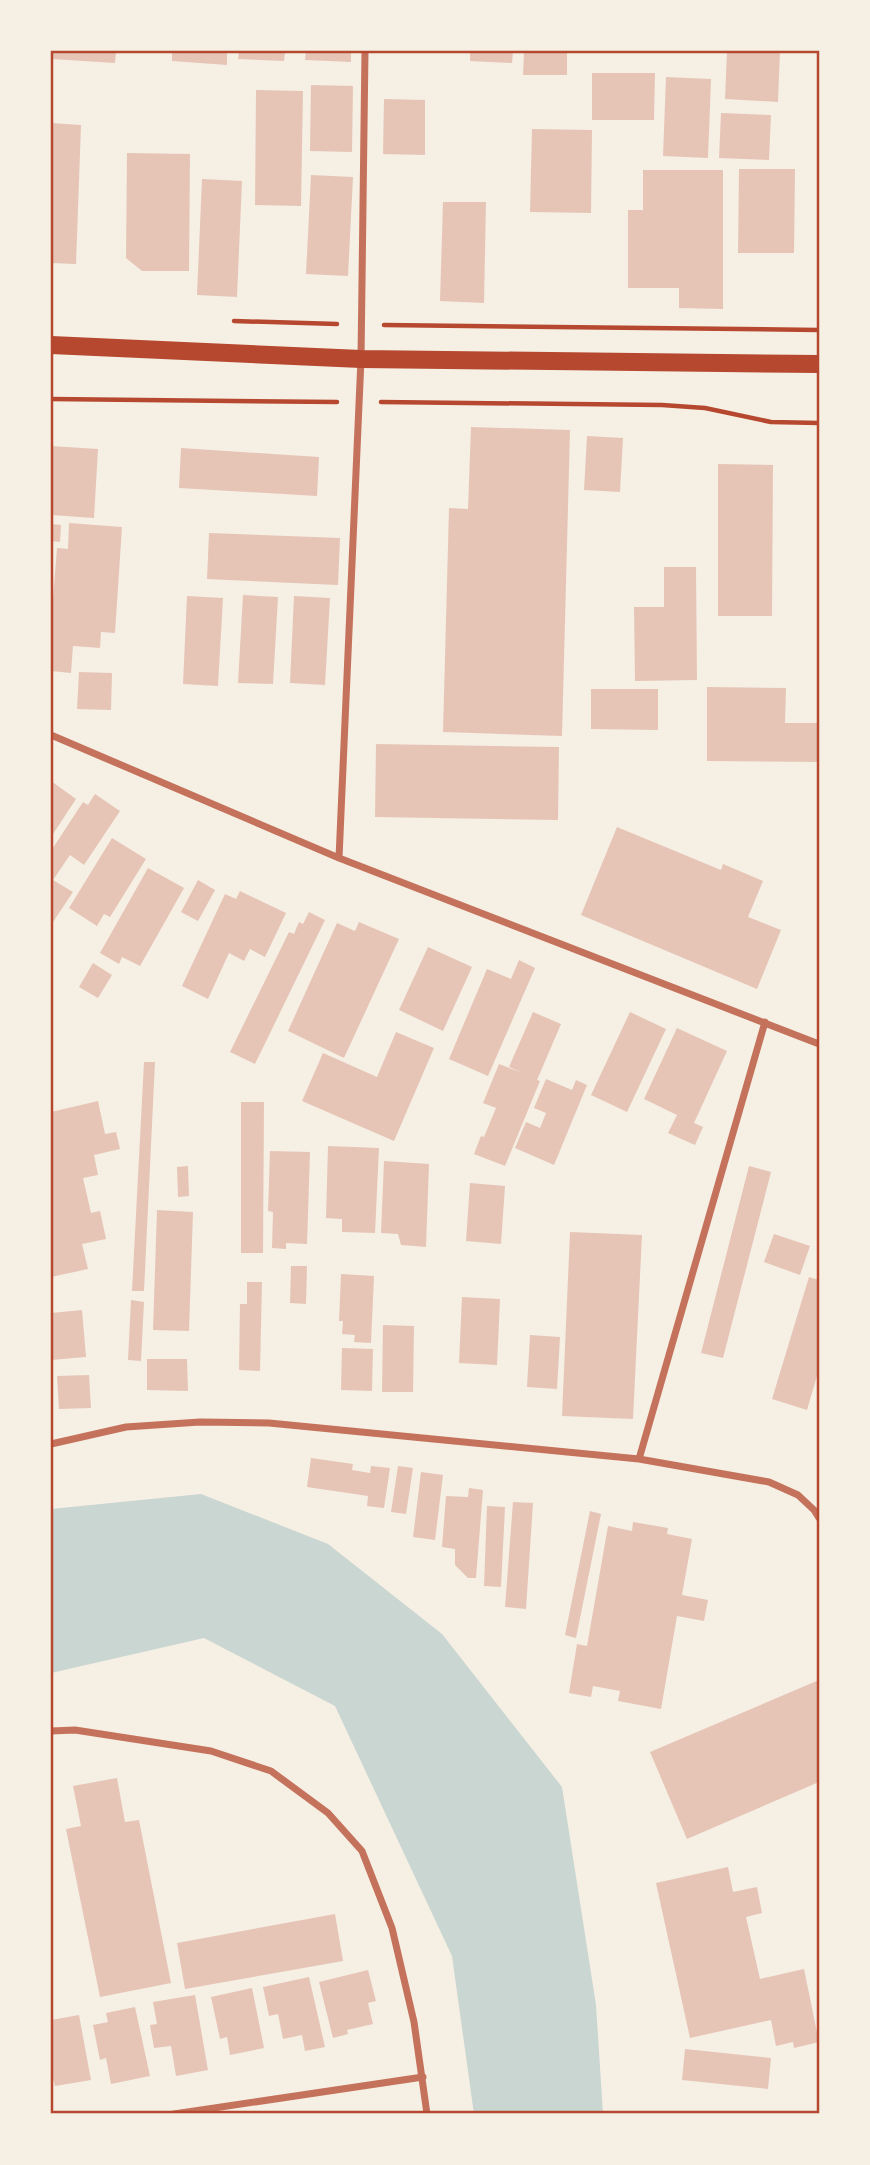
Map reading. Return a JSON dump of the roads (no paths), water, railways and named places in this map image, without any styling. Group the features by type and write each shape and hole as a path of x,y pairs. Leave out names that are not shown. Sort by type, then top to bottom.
{"main road":[{"path":"51,345 361,359 819,364"}],"street":[{"path":"339,858 361,359 365,51"},
{"path":"51,735 339,858 819,1044"},
{"path":"639,1459 765,1022"},
{"path":"51,1444 126,1427 200,1422 269,1423 639,1459 769,1482 798,1495 819,1518"},
{"path":"51,1731 75,1730 211,1751 271,1771 328,1813 362,1851 392,1928 414,2022 427,2114"},
{"path":"174,2114 422,2077"}]}
